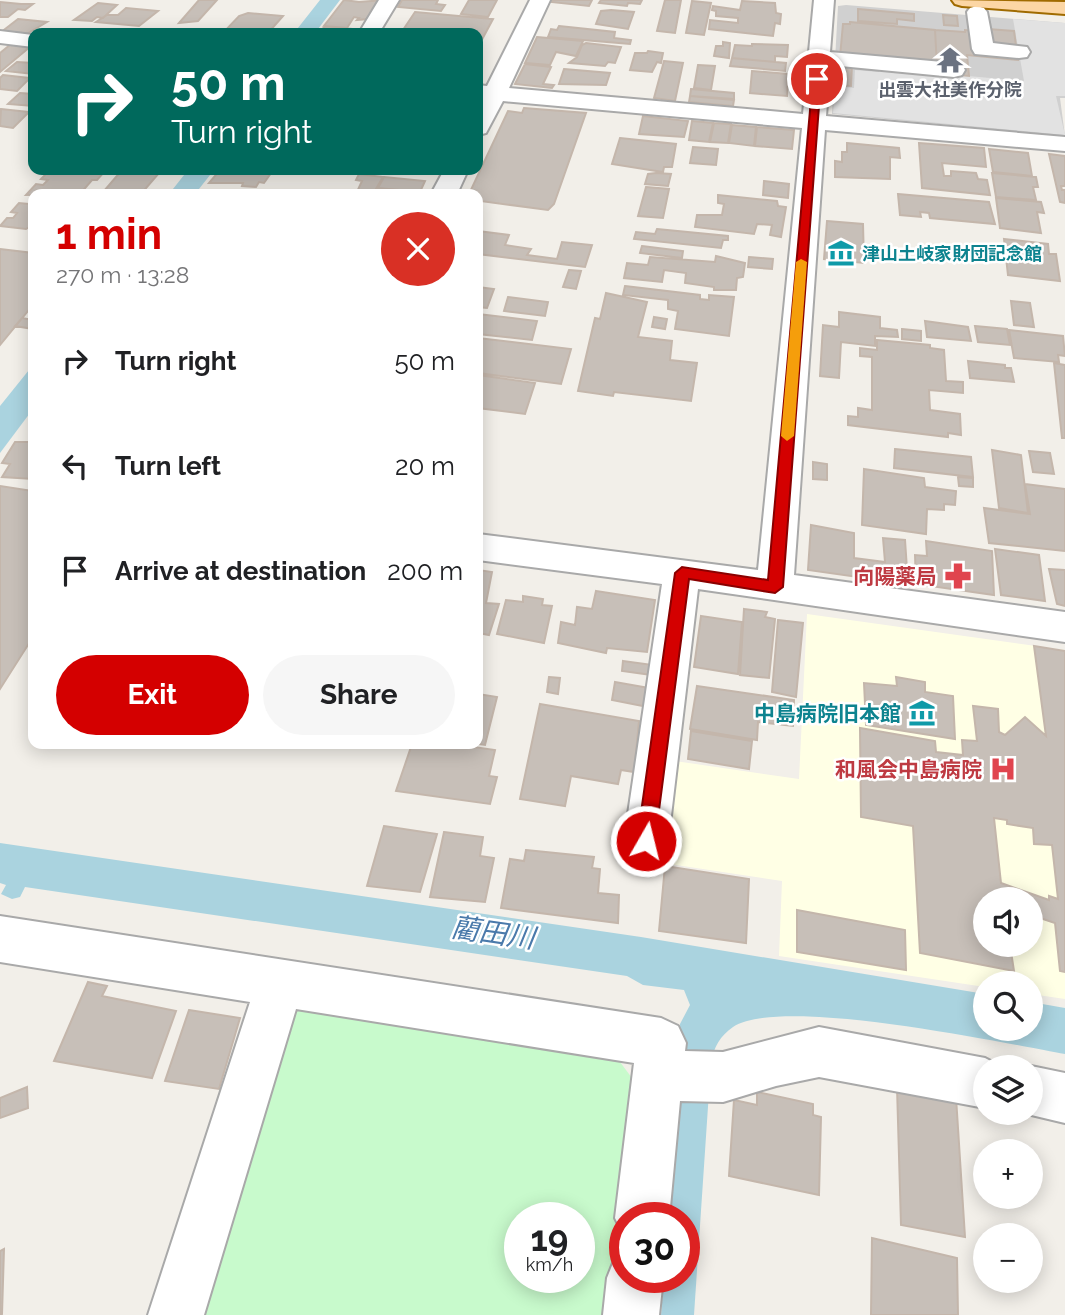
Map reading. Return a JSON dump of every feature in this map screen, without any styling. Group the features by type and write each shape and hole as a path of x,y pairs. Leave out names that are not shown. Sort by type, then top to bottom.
{"main road":[{"path":"970,6 1065,8"}],"street":[{"path":"372,28 390,0"},
{"path":"540,0 487,93 1065,144"},
{"path":"775,587 824,0"},
{"path":"970,6 983,49 1019,52"},
{"path":"0,37 28,40"},
{"path":"818,57 954,70"},
{"path":"483,548 1065,627"},
{"path":"646,841 682,573"},
{"path":"0,939 661,1043 644,1202"},
{"path":"176,1315 279,985"},
{"path":"657,1076 723,1077 776,1060 819,1052 973,1081"},
{"path":"1043,1093 1065,1098"},
{"path":"631,1315 633,1293"}],"shaded area":[{"name":"出雲大社美作分院","path":"838,6 1065,23 1065,98 1060,98 1065,136 832,114"},
{"path":"1013,19 1065,23 1065,96 1056,96 1065,135 833,113 835,86 854,88 855,70 879,72 879,68 1024,81"},
{"path":"807,614 1065,650 1065,999 1043,996 1043,971 973,971 973,985 779,956 782,881 663,863 675,761 799,779"}],"green space":[{"path":"303,1007 617,1058 638,1086 626,1202 609,1202 609,1293 616,1293 614,1315 198,1315 288,1019"}],"water":[{"path":"320,0 340,0 319,28 298,28"},
{"path":"184,175 210,175 199,189 173,189"},
{"path":"28,371 28,416 0,453 0,406"},
{"name":"藺田川","path":"0,843 641,937 973,992 973,1037 893,1024 796,1016 758,1019 733,1027 718,1042 711,1062 700,1226 700,1202 669,1202 680,1024 690,1005 684,990 643,985 627,976 25,887 20,897 12,899 1,894 6,885 0,883"},
{"path":"1043,1004 1065,1008 1065,1054 994,1041 1043,1041"},
{"path":"663,1293 695,1293 694,1315 661,1315"}],"building":[{"path":"199,0 217,0 198,21 179,23"},
{"path":"344,0 384,0 369,19 357,20 359,18 354,17 347,28 324,26"},
{"path":"402,0 438,0 436,4 445,5 441,11 398,7"},
{"path":"469,0 497,0 488,17 461,14"},
{"path":"592,0 589,6 551,2"},
{"path":"601,0 642,0 640,4 628,3 627,6 599,3"},
{"path":"665,0 681,0 675,33 657,31"},
{"path":"692,1 711,3 704,35 686,33"},
{"path":"742,1 775,3 776,13 781,14 780,24 775,23 773,36 709,29 710,20 738,23 738,18 716,16 716,11 712,10 713,6 740,10"},
{"path":"0,2 33,4 25,10 18,9 8,17 0,17"},
{"path":"98,3 117,5 103,18 97,17 92,21 74,20"},
{"path":"126,8 158,11 139,26 96,22 107,15 118,15"},
{"path":"858,9 914,14 914,21 897,19 897,24 858,21"},
{"path":"601,11 634,12 628,29 596,24"},
{"path":"415,12 493,19 483,38 483,28 404,28"},
{"path":"248,13 283,16 272,28 228,28 239,16"},
{"path":"943,15 957,16 958,26 944,25"},
{"path":"18,19 47,22 37,28 28,28 28,33 23,36 0,33"},
{"path":"850,22 935,30 937,66 840,57 843,24"},
{"path":"559,26 615,32 614,38 631,40 630,44 548,37 551,29 557,30"},
{"path":"974,28 1014,31 1018,60 967,55 969,76 840,63 937,66 935,30 965,32 974,31"},
{"path":"537,37 583,41 576,56 556,52 550,65 525,63"},
{"path":"723,42 730,43 729,58 714,56 716,46 723,46"},
{"path":"586,43 621,47 615,63 608,62 605,66 569,63 577,57 582,45"},
{"path":"11,44 28,46 0,72 0,53"},
{"path":"735,45 788,45 787,57 775,56 775,62 732,58"},
{"path":"635,53 663,53 661,63 657,62 652,72 630,70"},
{"path":"732,58 786,63 785,71 730,66"},
{"path":"664,61 683,63 675,101 654,98"},
{"path":"17,62 28,63 28,73 6,71"},
{"path":"525,64 551,67 543,84 554,85 552,88 515,84"},
{"path":"839,64 852,65 851,86 841,85"},
{"path":"698,65 715,66 711,90 694,88"},
{"path":"564,69 610,73 606,85 559,84"},
{"path":"752,71 788,74 787,96 750,93"},
{"path":"3,75 28,78 28,80 17,91 0,89 0,78"},
{"path":"691,89 734,93 734,99 690,96"},
{"path":"20,93 28,94 28,106 8,104"},
{"path":"690,96 734,100 733,106 689,102"},
{"path":"524,108 586,113 554,204 548,210 483,201 483,189 471,189 478,175 483,175 483,164 508,111 522,113"},
{"path":"1,109 28,112 13,128 0,126"},
{"path":"643,116 688,121 684,137 639,134"},
{"path":"692,121 713,123 709,142 689,140"},
{"path":"714,123 731,124 728,143 710,142"},
{"path":"732,125 756,127 754,146 729,143"},
{"path":"757,127 794,130 792,149 755,146"},
{"path":"620,138 676,144 672,167 664,167 663,172 612,164"},
{"path":"847,143 899,148 900,158 890,157 890,179 835,177 835,161 842,162 842,152 847,152"},
{"path":"919,143 984,148 986,167 942,163 944,176 951,176 951,171 976,173 978,179 987,180 990,195 922,188"},
{"path":"693,147 718,149 716,165 690,163"},
{"path":"989,149 1028,153 1032,176 993,172"},
{"path":"1049,154 1065,156 1065,186 1061,186 1062,190 1065,190 1065,203 1060,202"},
{"path":"992,173 1036,177 1038,187 1033,187 1036,200 996,197"},
{"path":"648,174 671,174 668,186 645,184"},
{"path":"45,175 101,175 84,189 31,189 36,184 43,185 48,180 41,179"},
{"path":"118,175 157,175 145,189 106,189"},
{"path":"216,175 270,175 264,183 259,182 256,187 242,186 243,183 209,183"},
{"path":"358,175 383,177 376,189 358,189 362,181 356,180"},
{"path":"384,177 425,181 421,189 378,188"},
{"path":"764,181 789,184 788,198 763,195"},
{"path":"646,187 669,189 663,218 638,216"},
{"path":"898,194 989,202 995,224 930,218 929,213 920,212 921,217 900,215"},
{"path":"718,195 777,201 778,206 786,207 781,237 770,235 772,225 757,224 754,234 695,227 697,215 722,215 724,204 718,203"},
{"path":"996,198 1041,202 1044,213 1037,212 1041,233 1000,228"},
{"path":"19,203 28,204 28,228 0,226 7,218 13,218 17,213 11,212"},
{"path":"827,221 863,224 864,263 824,259"},
{"path":"657,229 728,236 728,240 723,240 721,248 634,239 636,232 655,234"},
{"path":"483,232 509,235 505,245 531,249 527,255 557,259 562,242 592,245 585,267 483,255"},
{"path":"1004,239 1048,244 1049,254 1056,254 1060,281 1008,275"},
{"path":"642,246 683,251 682,258 640,253"},
{"path":"0,249 28,252 28,311 0,345"},
{"path":"716,256 745,263 743,277 737,278 736,290 714,290 714,287 685,283 686,273 664,270 662,282 624,278 627,263 648,265 650,257 715,262"},
{"path":"749,257 773,259 772,269 748,267"},
{"path":"569,270 581,271 576,289 563,287"},
{"path":"625,286 700,295 700,299 709,300 709,295 734,297 729,336 675,329 678,311 668,309 668,300 623,295"},
{"path":"483,288 494,289 487,308 483,308"},
{"path":"606,293 647,302 638,337 672,341 670,360 697,363 691,401 614,392 613,396 578,391 595,318 600,319"},
{"path":"508,297 548,302 545,316 504,311"},
{"path":"1011,301 1030,303 1034,327 1014,325"},
{"path":"839,312 880,317 880,328 897,330 898,337 875,336 875,346 841,342 839,378 820,376 823,325 839,327"},
{"path":"483,315 537,321 532,340 483,335"},
{"path":"654,317 667,319 665,329 652,327"},
{"path":"22,318 28,319 28,328 15,326"},
{"path":"925,321 968,327 971,341 927,337"},
{"path":"975,326 1007,329 1010,345 978,342"},
{"path":"902,329 921,331 921,341 902,339"},
{"path":"1009,330 1063,336 1065,356 1058,355 1059,362 1014,358"},
{"path":"483,339 571,349 561,384 483,374"},
{"path":"877,340 930,345 930,348 944,350 946,381 963,382 963,393 929,390 930,410 960,414 961,435 948,433 948,437 848,425 848,416 858,417 858,408 872,410 872,357 860,356 860,348 877,350"},
{"path":"968,361 1005,365 1005,368 1011,368 1014,382 970,378"},
{"path":"1054,363 1065,365 1065,438 1062,438"},
{"path":"483,376 535,383 525,414 483,409"},
{"path":"15,442 28,442 28,479 2,477 10,464 2,463"},
{"path":"895,449 971,457 973,477 894,468"},
{"path":"992,450 1021,455 1028,513 999,508"},
{"path":"1029,451 1050,453 1054,474 1033,472"},
{"path":"813,462 827,464 827,480 813,479"},
{"path":"864,469 924,478 925,487 956,491 955,505 944,504 944,510 927,509 926,534 862,525"},
{"path":"958,477 973,478 973,487 959,486"},
{"path":"1025,484 1065,489 1065,551 989,543 984,508 1030,514"},
{"path":"0,486 28,490 28,645 0,689"},
{"path":"811,525 854,533 854,558 885,562 883,538 905,540 908,584 808,570"},
{"path":"926,541 992,551 994,595 916,584 915,555 927,556"},
{"path":"995,549 1039,555 1045,601 1001,595"},
{"path":"1049,569 1065,570 1065,606 1057,604"},
{"path":"483,571 492,572 486,603 499,604 489,635 483,634"},
{"path":"596,591 655,600 647,652 607,648 606,653 558,643 561,622 575,625 577,607 592,609"},
{"path":"523,596 543,599 542,605 552,606 544,643 497,634 506,600 523,602"},
{"path":"744,609 767,612 765,617 775,619 769,678 740,675"},
{"path":"701,616 742,622 738,674 694,667"},
{"path":"778,620 803,623 796,697 772,692"},
{"path":"1034,646 1065,651 1065,972 1060,971 1055,923 1043,919 1043,898 1049,900 1049,896 1058,899 1052,845 1034,844 1033,828 1007,824 1007,820 994,818 1001,883 1012,887 973,887 973,957 1012,957 1014,971 920,953 913,826 861,817 860,728 935,741 936,752 963,755 962,740 977,741 973,706 998,709 999,732 1005,735 1025,717 1046,736"},
{"path":"623,661 653,665 652,675 622,671"},
{"path":"549,677 560,678 558,694 547,692"},
{"path":"896,677 925,682 925,692 953,696 955,739 866,725 864,683 897,686"},
{"path":"615,682 655,689 653,708 612,700"},
{"path":"697,686 794,700 793,726 758,722 757,740 690,729"},
{"path":"483,695 497,697 483,745"},
{"path":"540,704 639,721 634,772 621,770 618,784 571,776 565,806 520,799"},
{"path":"691,731 752,741 749,769 688,759"},
{"path":"410,749 495,750 489,776 497,777 490,804 396,791"},
{"path":"384,826 437,834 420,892 367,886"},
{"path":"444,832 483,837 480,856 494,858 485,902 430,897"},
{"path":"526,850 594,857 592,868 600,869 598,893 619,895 618,923 501,908 510,859 524,861"},
{"path":"665,866 749,879 746,943 659,931"},
{"path":"797,910 905,930 906,970 797,952"},
{"path":"88,982 107,986 102,996 176,1011 152,1078 54,1061"},
{"path":"189,1010 240,1018 219,1089 165,1081"},
{"path":"27,1087 28,1108 0,1118 0,1098"},
{"path":"897,1087 956,1097 965,1237 901,1225"},
{"path":"757,1092 813,1104 813,1115 821,1117 819,1195 729,1176 734,1100 757,1105"},
{"path":"872,1238 957,1258 958,1315 871,1315"},
{"path":"4,1249 2,1314 0,1315 0,1251"}],"slow traffic":[{"path":"787,436 801,262"}],"place":[{"name":"出雲大社美作分院","path":"950,60"},
{"name":"津山土岐家財団記念館","path":"841,253"},
{"name":"向陽薬局","path":"958,576"},
{"name":"中島病院旧本館","path":"922,713"},
{"name":"和風会中島病院","path":"1003,769"}],"route":[{"path":"646,841 682,573 775,587 817,79"}]}
